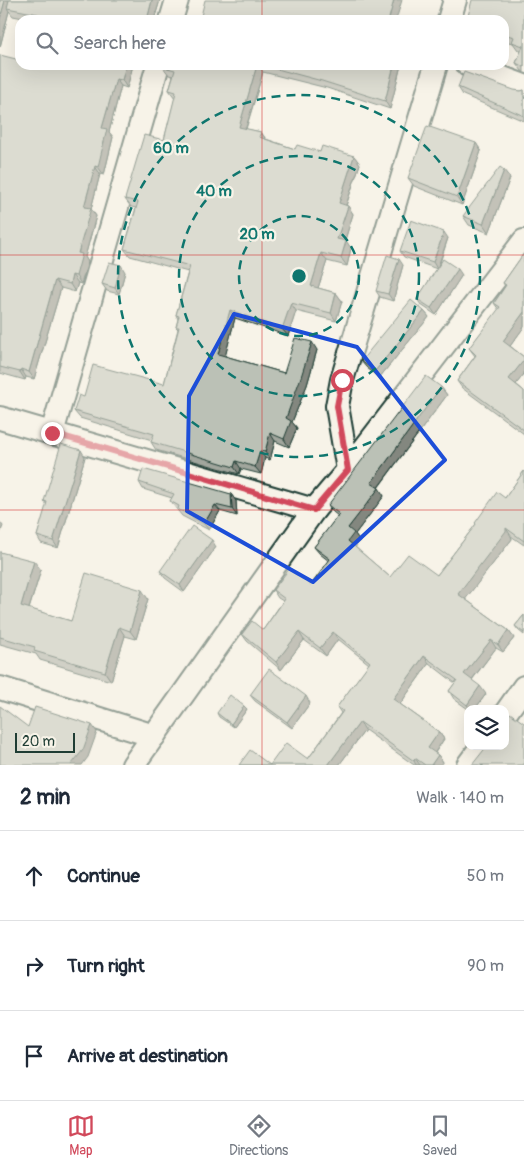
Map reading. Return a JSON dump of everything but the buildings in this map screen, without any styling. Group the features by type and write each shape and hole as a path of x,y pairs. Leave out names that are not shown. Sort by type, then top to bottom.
{"street":[{"path":"172,15 177,0"},
{"path":"451,15 455,0"},
{"path":"52,433 157,70"},
{"path":"348,470 337,406 342,380 435,70"},
{"path":"481,70 524,86"},
{"path":"134,765 314,510 348,470 524,241"},
{"path":"0,418 314,510"},
{"path":"509,708 524,687"},
{"path":"0,688 154,736"},
{"path":"468,765 479,750"}],"highlighted area":[{"path":"234,314 357,347 445,460 313,582 187,511 189,396"}],"route":[{"path":"52,433 314,510 348,470 337,406 342,380"}]}
